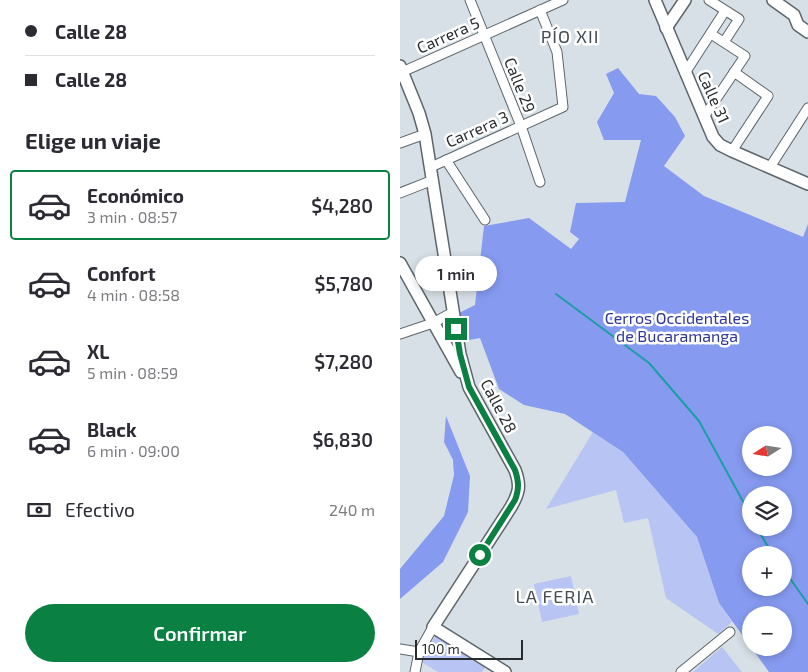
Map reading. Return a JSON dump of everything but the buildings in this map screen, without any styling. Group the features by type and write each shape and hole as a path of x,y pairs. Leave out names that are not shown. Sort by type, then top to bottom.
{"street":[{"name":"Calle 29","path":"470,0 521,126 540,182"},
{"name":"Carrera 5","path":"401,70 563,0"},
{"name":"Calle 31","path":"655,0 716,141 732,151 808,184"},
{"path":"666,28 685,0"},
{"path":"709,0 739,19 724,42"},
{"path":"773,0 792,13 798,25 808,32"},
{"name":"Carrera 3","path":"431,167 562,107 557,52 540,10"},
{"path":"685,73 725,11"},
{"path":"704,117 745,56 711,34"},
{"name":"Calle 28","path":"401,70 426,134 453,312 469,387 515,470 519,482 517,494 511,507 433,627"},
{"path":"732,151 768,96 734,72"},
{"path":"770,167 808,108"},
{"path":"400,143 426,134"},
{"path":"446,160 485,220"},
{"path":"400,193 433,180"},
{"path":"400,263 469,387"},
{"path":"400,334 434,323 453,312"},
{"path":"415,672 419,652 433,627 505,672"},
{"path":"681,672 730,632"},
{"path":"400,649 419,652"}],"shaded area":[{"path":"593,432 623,452 697,537 719,603 732,622 718,634 666,598 648,518 624,523 616,490 546,509"},
{"path":"571,576 579,614 542,622 534,584"},
{"path":"436,635 486,666 482,672 438,672 420,661"},
{"path":"722,647 742,672 693,672"}],"green space":[{"name":"Cerros Occidentales de Bucaramanga","path":"618,68 639,94 656,96 675,117 685,136 664,166 704,196 803,237 808,224 808,672 769,672 758,656 792,656 792,606 742,606 742,635 719,603 697,537 623,452 565,414 524,405 499,389 480,338 464,341 459,313 475,305 484,226 529,218 571,249 579,239 570,232 576,203 625,202 641,140 604,140 597,122 614,93 606,74"},
{"path":"446,416 470,476 468,512 443,562 400,599 400,569 444,516 454,475 453,460 444,442"}],"waterway":[{"path":"556,294 649,363 699,421 742,500"},
{"path":"762,536 768,546"},
{"path":"792,581 808,604"}],"district":[{"name":"PÍO XII","path":"570,37"},
{"name":"LA FERIA","path":"555,597"}],"route":[{"path":"456,329 460,354 469,387 515,470 519,482 515,500 480,555"}]}
